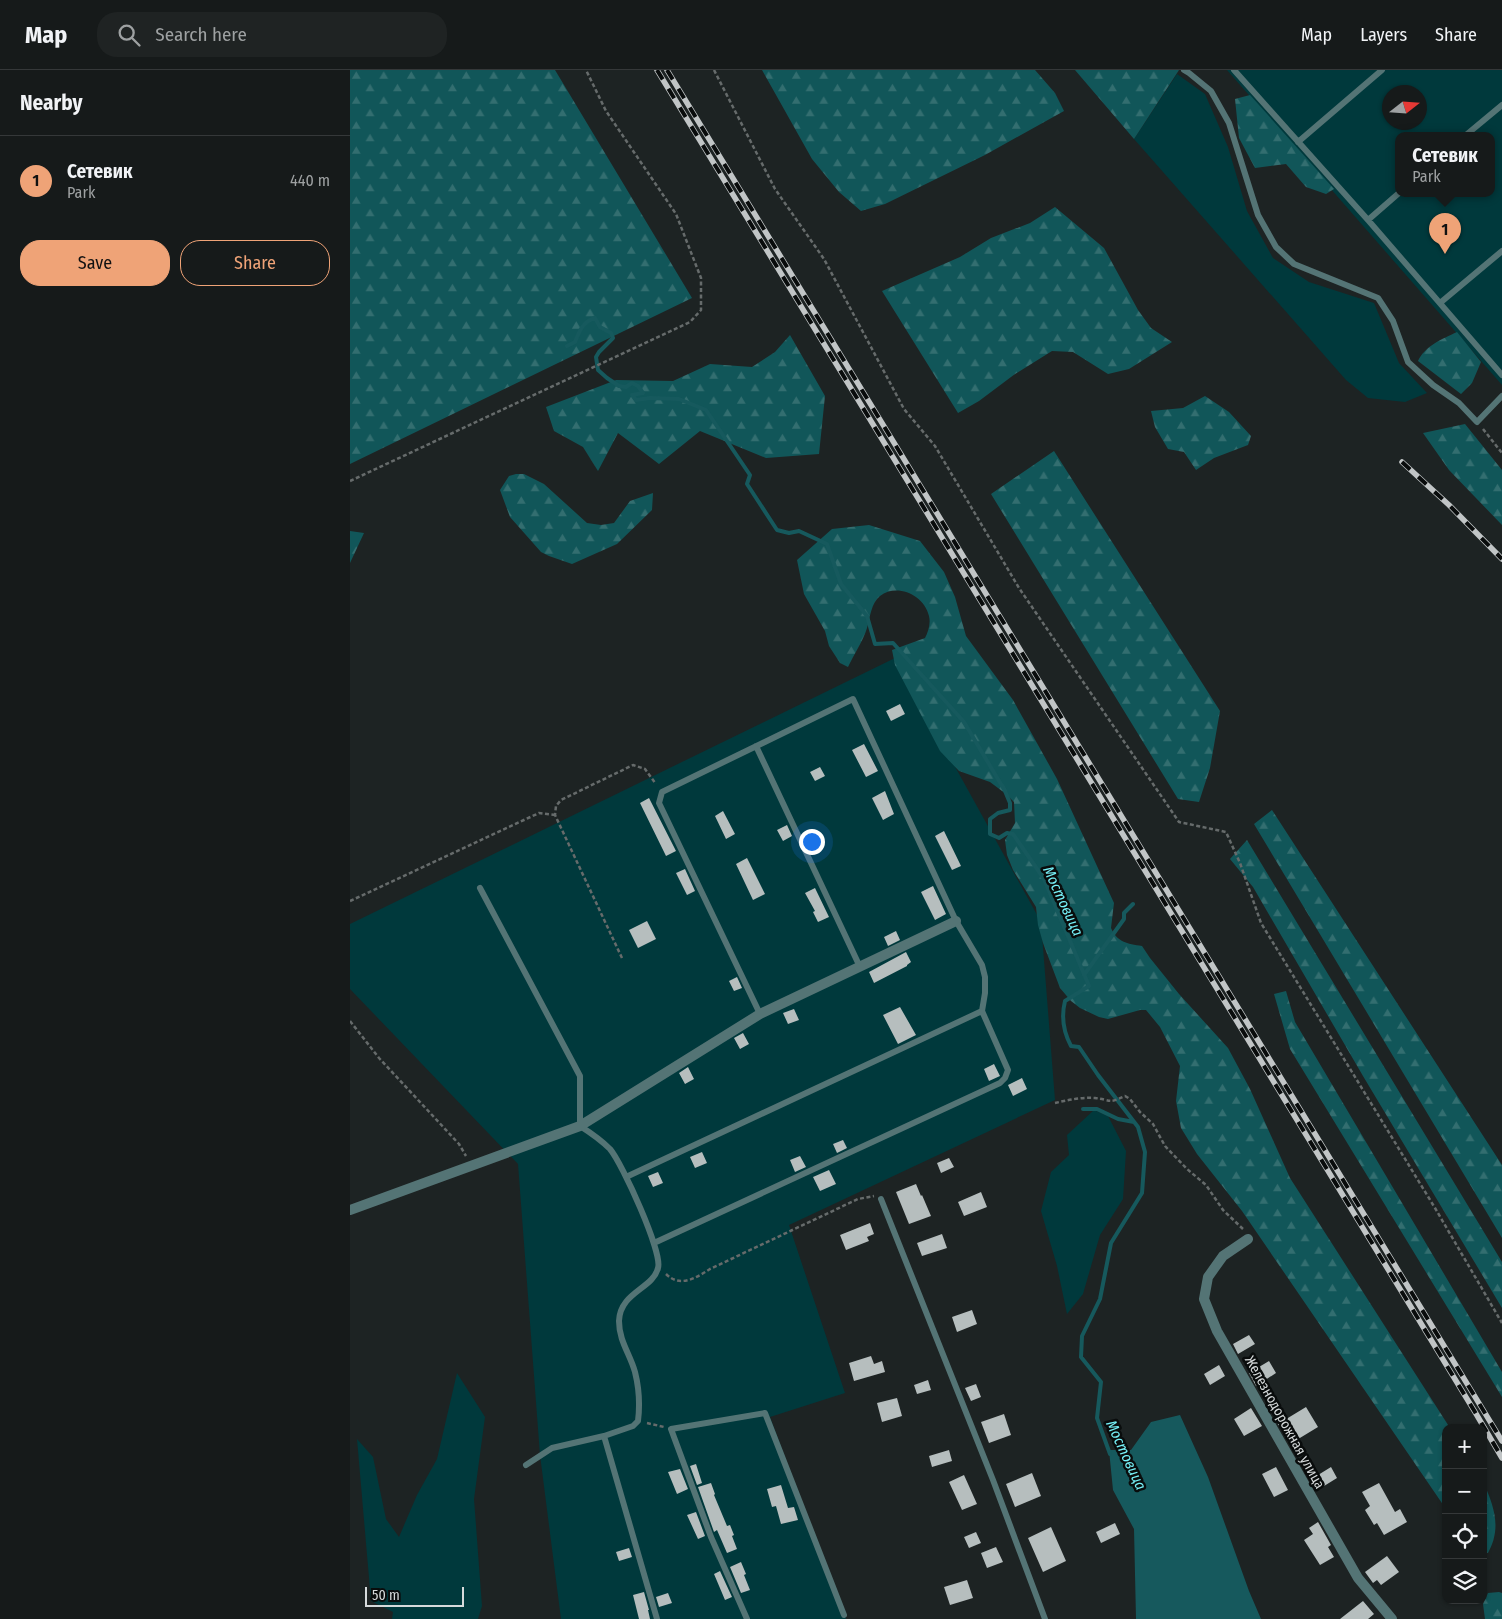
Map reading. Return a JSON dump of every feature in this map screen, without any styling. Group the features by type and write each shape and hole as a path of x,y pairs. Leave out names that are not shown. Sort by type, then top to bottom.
{"street":[{"path":"350,1210 580,1126 760,1014 956,921"},
{"name":"Железнодорожная улица","path":"1248,1239 1223,1256 1208,1278 1204,1299 1218,1331 1358,1578 1392,1619"}],"lane":[{"path":"1184,70 1190,72 1211,91 1229,123 1258,215 1276,246 1294,264 1378,298 1393,321 1408,362 1434,385 1459,403 1477,422 1502,396"},
{"path":"1234,70 1502,374"},
{"path":"1298,142 1382,70"},
{"path":"1470,132 1502,105"},
{"path":"1368,220 1395,196"},
{"path":"1440,303 1502,251"},
{"path":"654,1243 1000,1083 1005,1078 1008,1070 982,1011 985,977 982,965 956,921 852,699 662,792 659,803 760,1014"},
{"path":"756,746 860,967"},
{"path":"480,888 580,1076 580,1126 595,1136 611,1151 626,1177 654,1243 659,1267 654,1277 627,1300 619,1313 619,1332 634,1372 640,1406 638,1421 633,1426 604,1436 552,1448 526,1465"},
{"path":"626,1177 982,1011"},
{"path":"881,1199 990,1471 1045,1619"},
{"path":"747,1619 711,1538 671,1429 765,1413 844,1615"},
{"path":"604,1436 657,1619"}],"path":[{"path":"350,481 690,322 701,310 701,278 676,214 606,111 586,70"},
{"path":"714,70 775,189 824,259 904,409 935,446 1019,588 1179,822 1226,832 1240,863 1261,923 1435,1208 1502,1323"},
{"path":"1477,422 1502,453"},
{"path":"622,958 554,815 556,806 561,800 633,765 645,768 662,792"},
{"path":"350,900 539,813 554,815"},
{"path":"350,1021 379,1058 459,1144 472,1166"},
{"path":"1055,1102 1095,1098 1112,1102 1125,1096 1130,1099 1153,1124 1165,1146 1187,1169 1206,1185 1223,1210 1247,1232 1248,1239"},
{"path":"659,1267 669,1277 683,1282 858,1199 872,1195 878,1196 881,1199"},
{"path":"638,1421 671,1429"}],"shaded area":[{"path":"1227,70 1502,70 1502,385"},
{"path":"1177,74 1205,94 1228,147 1247,211 1273,258 1309,282 1374,303 1399,363 1427,393 1405,402 1368,398 1346,380 1134,139"},
{"path":"895,658 1041,922 1055,1100 789,1225 845,1393 770,1417 846,1619 561,1619 540,1455 518,1164 350,989 350,924"},
{"path":"1094,1110 1108,1116 1126,1151 1123,1199 1100,1235 1083,1294 1067,1314 1057,1266 1041,1211 1051,1172 1069,1155 1067,1135"},
{"path":"457,1373 485,1417 474,1499 482,1606 478,1619 392,1619 393,1612 371,1601 357,1439 373,1457 386,1519 399,1537 417,1495 437,1459"}],"green space":[{"path":"350,70 555,70 692,298 350,464"},
{"path":"762,70 1035,70 1055,93 1064,111 985,155 885,204 861,211 839,192 812,159"},
{"path":"1075,70 1179,70 1134,139"},
{"path":"1250,95 1334,189 1326,194 1306,187 1286,164 1255,168 1239,138 1235,99"},
{"path":"1055,207 1104,248 1138,310 1151,328 1172,342 1129,369 1108,374 1073,352 1052,351 1015,374 979,401 958,413 882,291 960,257 991,238 1030,223"},
{"path":"1457,332 1481,362 1472,383 1461,394 1418,361 1429,347"},
{"path":"790,335 825,396 819,454 766,458 700,431 659,464 618,433 598,471 583,447 554,431 546,407 616,380 673,381 710,364 752,367 775,352"},
{"path":"1205,396 1229,412 1251,436 1248,445 1214,458 1196,470 1184,452 1168,449 1155,427 1151,411 1183,408"},
{"path":"1465,424 1502,470 1502,525 1449,470 1423,433"},
{"path":"1054,451 1220,711 1210,768 1199,802 1178,799 991,494"},
{"path":"524,474 544,484 587,523 601,525 614,523 630,501 653,493 652,510 617,544 572,564 541,552 510,517 500,490 509,476"},
{"path":"869,525 920,541 944,572 955,597 966,636 1013,700 1057,779 1114,903 1111,928 1113,933 1123,942 1142,946 1179,994 1228,1048 1250,1089 1290,1178 1447,1424 1442,1424 1442,1503 1242,1211 1197,1154 1181,1128 1176,1101 1180,1066 1160,1027 1146,1010 1108,1019 1099,1017 1080,1008 1060,988 1043,943 1036,907 1013,870 1007,855 1005,840 1015,823 1014,802 990,782 959,771 940,751 895,665 892,650 926,636 930,619 922,602 909,593 902,591 887,592 880,596 873,607 861,643 848,667 840,663 829,646 825,631 804,594 797,560 832,529"},
{"path":"350,531 364,533 350,563"},
{"path":"1272,810 1502,1165 1502,1238 1254,824"},
{"path":"1247,840 1502,1262 1502,1308 1363,1076 1253,887 1230,859"},
{"path":"1286,991 1295,1022 1502,1372 1502,1397 1290,1049 1274,994"},
{"path":"1487,1492 1495,1517 1495,1534 1488,1553"},
{"path":"1488,1593 1502,1593 1502,1619 1485,1619 1483,1604 1487,1604"}],"water":[{"path":"1180,1415 1208,1477 1261,1619 1136,1619 1134,1529 1113,1490 1109,1450 1131,1450 1151,1422"}],"building":[{"path":"900,704 905,714 891,721 886,711"},
{"path":"864,744 878,771 866,777 852,750"},
{"path":"820,767 825,776 815,781 810,772"},
{"path":"885,791 894,814 883,820 872,798"},
{"path":"649,798 676,851 666,856 640,803"},
{"path":"723,811 735,834 726,839 715,816"},
{"path":"787,825 792,836 783,841 777,830"},
{"path":"944,831 961,866 952,870 935,836"},
{"path":"747,858 765,894 753,900 736,864"},
{"path":"685,869 695,891 687,895 676,873"},
{"path":"933,886 946,914 935,920 921,892"},
{"path":"815,888 829,917 818,922 813,912 815,911 805,893"},
{"path":"647,921 656,939 638,948 629,930"},
{"path":"896,931 900,940 888,946 884,937"},
{"path":"906,952 911,962 907,966 874,983 869,972"},
{"path":"737,977 742,988 734,991 729,981"},
{"path":"900,1007 916,1035 898,1044 883,1015"},
{"path":"794,1009 799,1020 788,1024 783,1013"},
{"path":"743,1033 749,1044 740,1049 734,1038"},
{"path":"994,1064 1000,1076 989,1081 984,1069"},
{"path":"688,1067 694,1079 685,1084 679,1073"},
{"path":"1022,1078 1027,1089 1013,1096 1008,1085"},
{"path":"843,1140 847,1148 837,1153 833,1144"},
{"path":"702,1152 707,1163 695,1168 690,1157"},
{"path":"800,1156 806,1167 795,1172 790,1160"},
{"path":"949,1158 954,1167 941,1173 937,1163"},
{"path":"829,1170 836,1184 820,1191 813,1177"},
{"path":"658,1172 663,1183 653,1187 648,1176"},
{"path":"916,1184 931,1216 909,1224 896,1192"},
{"path":"981,1192 987,1207 964,1216 958,1202"},
{"path":"870,1223 874,1234 867,1237 869,1241 846,1250 840,1235"},
{"path":"942,1234 947,1248 922,1256 917,1243"},
{"path":"972,1310 977,1324 957,1332 952,1317"},
{"path":"1249,1335 1255,1344 1238,1354 1233,1344"},
{"path":"871,1356 874,1364 882,1361 885,1372 854,1381 849,1363"},
{"path":"1269,1361 1276,1373 1256,1386 1249,1373"},
{"path":"1219,1365 1225,1376 1210,1385 1204,1374"},
{"path":"928,1380 931,1390 917,1394 914,1385"},
{"path":"976,1384 981,1397 971,1401 965,1388"},
{"path":"897,1398 902,1416 882,1422 877,1403"},
{"path":"1306,1407 1318,1427 1290,1444 1278,1424"},
{"path":"1251,1408 1262,1426 1244,1436 1234,1419"},
{"path":"1004,1414 1011,1435 989,1443 981,1422"},
{"path":"949,1450 952,1461 932,1467 929,1456"},
{"path":"696,1464 702,1483 697,1485 690,1466"},
{"path":"1276,1467 1288,1490 1274,1497 1262,1474"},
{"path":"1331,1467 1337,1478 1316,1491 1310,1480"},
{"path":"680,1469 688,1489 677,1494 668,1472"},
{"path":"1032,1473 1041,1496 1015,1507 1006,1484"},
{"path":"964,1475 977,1504 962,1510 949,1482"},
{"path":"711,1483 727,1526 730,1525 734,1535 732,1536 737,1549 727,1553 717,1530 714,1532 698,1487"},
{"path":"1379,1483 1395,1512 1400,1509 1407,1522 1384,1535 1377,1523 1374,1525 1365,1510 1370,1506 1362,1492"},
{"path":"781,1485 788,1508 794,1507 798,1520 781,1524 776,1506 772,1507 767,1489"},
{"path":"696,1512 705,1536 698,1539 687,1515"},
{"path":"1318,1522 1331,1545 1328,1547 1334,1557 1320,1565 1304,1540 1313,1534 1309,1528"},
{"path":"1115,1523 1120,1534 1101,1543 1096,1532"},
{"path":"1051,1527 1066,1561 1043,1572 1028,1538"},
{"path":"976,1532 981,1543 969,1548 964,1537"},
{"path":"996,1547 1003,1562 987,1568 981,1553"},
{"path":"629,1548 632,1557 619,1561 616,1552"},
{"path":"1387,1556 1399,1572 1381,1585 1377,1580 1373,1583 1365,1572"},
{"path":"741,1562 750,1590 741,1593 730,1567"},
{"path":"720,1571 732,1597 725,1600 714,1574"},
{"path":"967,1580 973,1598 950,1605 944,1587"},
{"path":"644,1592 650,1619 639,1619 633,1595"},
{"path":"668,1593 672,1603 659,1607 656,1597"},
{"path":"1363,1601 1374,1614 1368,1619 1340,1619"}],"waterway":[{"name":"Мостовица","path":"567,346 575,342 584,324 595,318 600,327 611,333 613,338 596,357 598,370 607,378 619,386 626,387 632,383 638,386 643,393 632,395 636,400 650,398 679,399 706,410 750,475 747,484 777,530 789,533 799,531 827,544 841,584 867,616 875,644 893,643 964,722 1005,791 1010,803 1010,810 998,813 990,819 990,834 999,838 1007,833 1013,834 1044,879 1089,986 1065,1001 1063,1018 1066,1035 1071,1046 1079,1047 1138,1127 1145,1152 1142,1193 1111,1243 1100,1299 1082,1336 1081,1357 1101,1382 1097,1418 1110,1454"},
{"path":"1084,975 1124,919 1124,913 1133,904"},
{"path":"1083,1109 1097,1109 1118,1119 1134,1122"}],"railway":[{"path":"657,70 1502,1458"},
{"path":"667,70 1502,1441"},
{"path":"1402,462 1449,505 1502,559"}],"place":[{"name":"Сетевик","path":"1445,254"}]}
